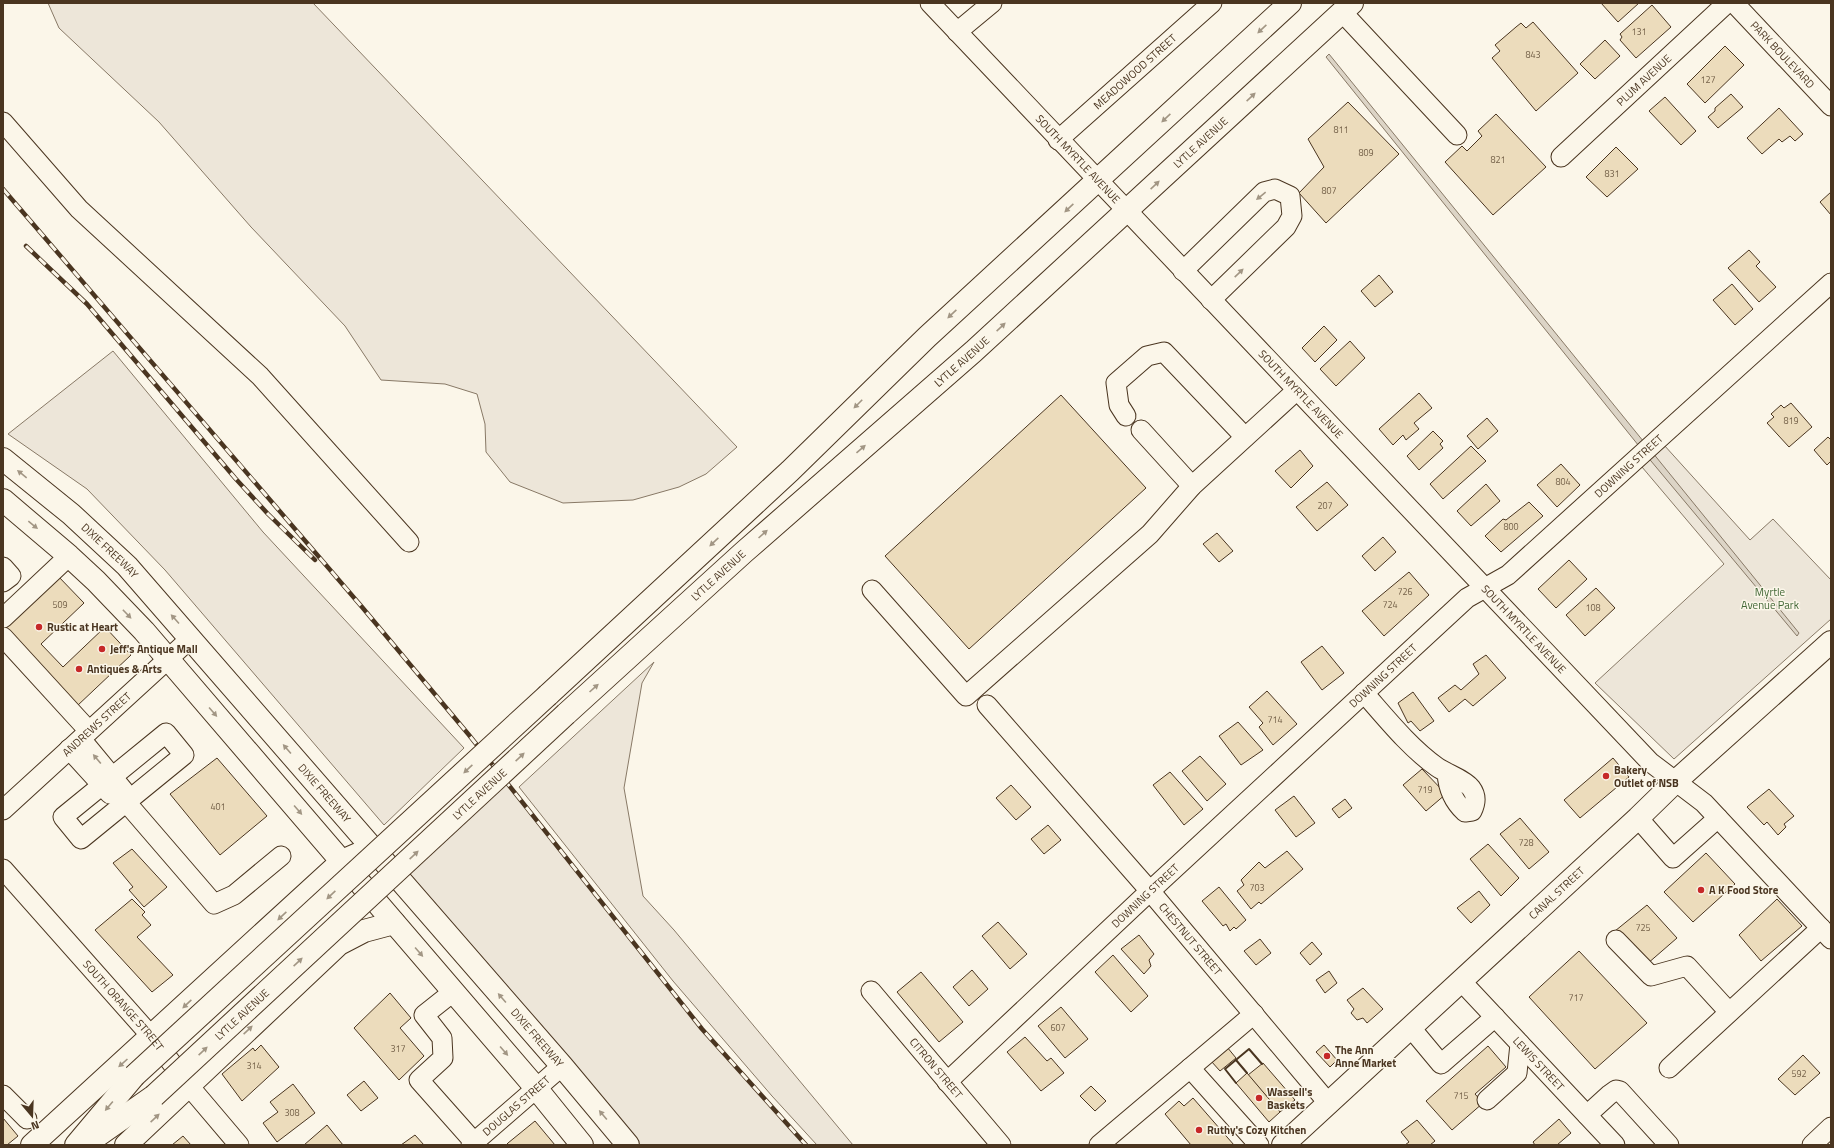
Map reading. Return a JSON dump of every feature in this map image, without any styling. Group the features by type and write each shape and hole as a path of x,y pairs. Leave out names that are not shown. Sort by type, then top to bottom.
{"main road":[{"path":"76,1145 134,1076 790,471 927,337 1290,3"},
{"name":"LYTLE AVENUE","path":"84,1145 154,1096 566,714 744,552 974,351 1347,8"},
{"name":"DIXIE FREEWAY","path":"3,459 58,503 127,566 562,1066 628,1145"},
{"path":"3,500 69,556 96,582 168,659 536,1088 582,1145"},
{"name":"CANAL STREET","path":"1283,1145 1462,982 1676,781 1831,642"},
{"path":"32,1145 152,1037 342,861 358,854 377,853 376,877 371,896 360,919 339,944 126,1145"},
{"path":"339,944 364,932 394,923"}],"street":[{"name":"SOUTH MYRTLE AVENUE","path":"930,3 1058,140 1650,762 1704,803 1826,934"},
{"path":"957,32 992,3"},
{"name":"MEADOWOOD STREET","path":"1058,140 1212,3"},
{"name":"PLUM AVENUE","path":"1561,157 1727,3"},
{"name":"PARK BOULEVARD","path":"1734,3 1831,106"},
{"path":"1347,8 1457,135"},
{"path":"3,122 79,209 260,376 409,542"},
{"path":"1183,271 1264,192 1275,189 1290,196 1292,216 1286,227 1211,300"},
{"name":"DOWNING STREET","path":"947,1082 1150,891 1466,598 1508,575 1831,283"},
{"path":"1126,416 1119,405 1116,383 1147,356 1164,352 1245,437"},
{"path":"872,590 966,696 1150,534 1192,486 1297,390"},
{"path":"1141,430 1192,486"},
{"path":"3,618 69,556"},
{"path":"3,567 10,576 3,582"},
{"path":"3,637 80,740 107,781 114,799 126,802 214,904 234,895 281,856"},
{"name":"ANDREWS STREET","path":"3,810 191,638"},
{"path":"1364,693 1404,737 1437,767 1447,773"},
{"name":"CHESTNUT STREET","path":"987,705 1150,891 1329,1104"},
{"path":"166,733 184,755 126,802 82,839 63,817 166,733"},
{"path":"1638,818 1673,858 1718,818"},
{"name":"SOUTH ORANGE STREET","path":"3,869 152,1037 189,1086 239,1145"},
{"path":"1669,1068 1729,1012 1826,934"},
{"path":"1616,940 1651,976 1687,966 1729,1012"},
{"name":"LEWIS STREET","path":"1462,982 1615,1145"},
{"name":"CITRON STREET","path":"871,991 1001,1145"},
{"path":"453,992 419,1009 442,1038 443,1058 419,1080 473,1144"},
{"path":"1099,1145 1254,1014"},
{"path":"1411,1028 1441,1064 1495,1017"},
{"path":"1487,1100 1517,1073 1520,1044"},
{"name":"DOUGLAS STREET","path":"473,1144 562,1066"},
{"path":"1190,1068 1259,1145"},
{"path":"1587,1115 1609,1095 1616,1090 1620,1091 1669,1145"},
{"path":"3,1095 27,1119"},
{"path":"1812,1145 1831,1127"}],"green space":[{"path":"48,3 313,3 737,447 706,474 679,487 633,500 563,503 510,482 486,452 485,424 477,394 445,384 381,380 345,326 251,227 159,122 59,28"},
{"path":"113,351 263,532 464,748 384,825 165,570 87,489 8,434"},
{"name":"Myrtle Avenue Park","path":"1664,445 1750,540 1773,519 1831,580 1831,619 1674,759 1595,683 1724,564 1642,467"},
{"path":"654,662 642,683 624,788 643,896 674,930 853,1145 817,1145 772,1096 673,981 519,787"},
{"path":"500,775 667,987 766,1102 806,1145 628,1145 397,877"}],"shaded area":[{"path":"1329,54 1799,633 1797,636 1651,461 1326,57"}],"building":[{"path":"1601,3 1639,3 1618,22"},
{"path":"1652,5 1671,27 1636,58 1620,40 1622,37 1620,34"},
{"path":"1533,22 1578,73 1536,111 1492,58 1500,51 1495,45 1521,23 1526,28"},
{"path":"1605,40 1620,56 1595,79 1580,64"},
{"path":"1725,46 1744,65 1705,103 1687,84"},
{"path":"1731,94 1743,107 1718,128 1708,117 1715,111 1715,108"},
{"path":"1665,97 1696,131 1681,145 1649,111"},
{"path":"1348,102 1399,154 1326,223 1299,193 1324,167 1308,139"},
{"path":"1779,108 1803,134 1795,141 1790,136 1782,142 1779,139 1762,154 1747,138"},
{"path":"1496,114 1546,167 1493,215 1445,162 1462,146 1467,151 1482,136 1478,131"},
{"path":"1616,147 1638,169 1607,197 1586,177"},
{"path":"1831,192 1831,215 1820,202"},
{"path":"1749,250 1760,262 1756,266 1776,287 1759,302 1728,268"},
{"path":"1379,275 1393,292 1375,307 1361,291"},
{"path":"1732,284 1753,309 1735,325 1713,300"},
{"path":"1324,326 1337,340 1315,362 1302,348"},
{"path":"1350,341 1365,358 1336,386 1320,369"},
{"path":"1419,393 1432,408 1414,423 1419,429 1406,440 1403,435 1393,445 1379,429"},
{"path":"1061,395 1146,488 969,649 885,556"},
{"path":"1791,403 1812,427 1789,447 1767,423 1774,417 1771,414 1781,405 1784,408"},
{"path":"1487,418 1498,431 1478,449 1467,436"},
{"path":"1433,431 1443,441 1440,444 1443,448 1419,470 1407,456"},
{"path":"1828,437 1831,440 1831,461 1827,465 1814,450"},
{"path":"1471,446 1486,461 1443,499 1430,484"},
{"path":"1300,450 1313,466 1291,488 1275,471"},
{"path":"1561,464 1580,485 1557,507 1537,485"},
{"path":"1327,482 1348,505 1317,531 1296,507"},
{"path":"1486,484 1500,501 1471,526 1457,511"},
{"path":"1529,502 1543,516 1501,552 1485,536 1503,519 1506,520"},
{"path":"1217,533 1233,551 1219,562 1203,544"},
{"path":"1383,537 1396,552 1375,571 1362,556"},
{"path":"1569,560 1587,579 1556,608 1538,589"},
{"path":"1409,572 1429,595 1384,636 1362,611"},
{"path":"56,574 84,603 41,644 63,667 105,627 131,655 77,706 3,628 3,625"},
{"path":"1596,588 1615,608 1585,636 1566,615"},
{"path":"1322,646 1344,673 1322,690 1301,662"},
{"path":"1486,655 1506,678 1473,706 1465,699 1449,712 1438,698 1455,685 1461,690 1479,674 1473,664"},
{"path":"1267,691 1297,724 1273,745 1259,727 1263,723 1249,707"},
{"path":"1413,692 1434,721 1420,731 1411,721 1408,723 1398,703"},
{"path":"1238,722 1263,750 1241,765 1219,736"},
{"path":"1200,756 1226,784 1207,801 1182,771"},
{"path":"217,758 267,816 220,855 170,794"},
{"path":"1613,758 1629,777 1580,818 1564,800"},
{"path":"1422,769 1446,794 1426,811 1403,785"},
{"path":"1170,772 1203,809 1184,825 1153,785"},
{"path":"1011,785 1031,807 1016,820 996,798"},
{"path":"1769,789 1794,816 1784,824 1786,827 1778,835 1767,822 1764,825 1747,807"},
{"path":"1294,796 1315,823 1296,837 1275,810"},
{"path":"1345,799 1352,808 1339,818 1332,809"},
{"path":"1520,818 1549,852 1529,869 1500,834"},
{"path":"1048,825 1061,840 1044,854 1031,839"},
{"path":"1488,844 1519,878 1501,896 1470,859"},
{"path":"132,849 167,887 144,907 129,890 133,887 113,863"},
{"path":"1287,851 1303,869 1261,904 1259,902 1251,909 1237,891 1244,885 1241,880 1259,862 1265,868"},
{"path":"1706,853 1735,884 1693,922 1664,892"},
{"path":"1219,887 1246,920 1236,929 1234,927 1230,931 1226,924 1223,926 1202,901"},
{"path":"1479,891 1490,905 1471,923 1457,908"},
{"path":"132,899 145,912 142,915 151,925 137,937 173,975 152,992 95,930"},
{"path":"1777,899 1802,926 1761,961 1739,935"},
{"path":"1647,905 1677,938 1647,964 1615,931"},
{"path":"998,922 1027,954 1010,969 982,936"},
{"path":"1139,935 1154,954 1149,960 1151,966 1144,974 1121,949"},
{"path":"1260,939 1271,953 1256,965 1244,951"},
{"path":"1312,942 1322,954 1310,965 1300,953"},
{"path":"1579,951 1647,1023 1595,1069 1529,997"},
{"path":"1113,955 1148,996 1131,1012 1095,972"},
{"path":"972,970 988,989 969,1006 953,987"},
{"path":"1329,971 1337,983 1325,993 1316,980"},
{"path":"921,972 963,1022 939,1042 897,992"},
{"path":"1363,988 1383,1009 1367,1023 1363,1018 1357,1020 1351,1013 1354,1009 1347,1000"},
{"path":"390,993 411,1018 400,1028 424,1056 399,1080 354,1028"},
{"path":"1061,1007 1088,1039 1065,1058 1038,1026"},
{"path":"1025,1037 1047,1061 1051,1058 1064,1073 1041,1091 1007,1052"},
{"path":"261,1045 279,1067 242,1101 222,1074 253,1048 255,1051"},
{"path":"1324,1045 1337,1060 1330,1067 1316,1052"},
{"path":"1488,1046 1506,1067 1475,1094 1483,1103 1452,1130 1426,1101"},
{"path":"1227,1047 1236,1058 1220,1071 1211,1061"},
{"path":"1803,1055 1820,1073 1795,1095 1778,1079"},
{"path":"1263,1063 1295,1100 1280,1112 1248,1075"},
{"path":"1247,1073 1280,1112 1269,1122 1236,1083"},
{"path":"364,1081 378,1098 361,1111 347,1095"},
{"path":"293,1084 315,1113 277,1142 263,1123 278,1112 270,1102"},
{"path":"1091,1086 1106,1101 1095,1111 1080,1096"},
{"name":"Ruthy's Cozy Kitchen","path":"1193,1098 1234,1145 1191,1145 1165,1114 1179,1101 1184,1106"},
{"path":"3,1118 18,1136 7,1145 3,1145"},
{"path":"1559,1119 1571,1133 1557,1145 1535,1145 1533,1142"},
{"path":"1417,1120 1435,1141 1430,1145 1405,1145 1409,1142 1401,1132"},
{"path":"535,1121 555,1145 506,1145 508,1143"},
{"path":"327,1125 343,1145 304,1145"},
{"path":"415,1135 424,1145 401,1145"},
{"path":"183,1136 191,1145 172,1145"}],"railway":[{"path":"3,189 362,607 469,735 702,1029 806,1145"},
{"path":"26,246 87,304 235,478 268,514 315,560"}],"wall":[{"path":"1236,1083 1225,1069 1249,1049 1262,1064"},
{"path":"1236,1060 1247,1073"}],"place":[{"name":"Rustic at Heart","path":"39,627"},
{"name":"Jeff's Antique Mall","path":"102,649"},
{"name":"Antiques & Arts","path":"79,669"},
{"name":"Bakery Outlet of NSB","path":"1606,776"},
{"name":"A K Food Store","path":"1701,890"},
{"name":"The Ann Anne Market","path":"1327,1056"},
{"name":"Wassell's Baskets","path":"1259,1098"},
{"name":"Ruthy's Cozy Kitchen","path":"1199,1130"}]}
